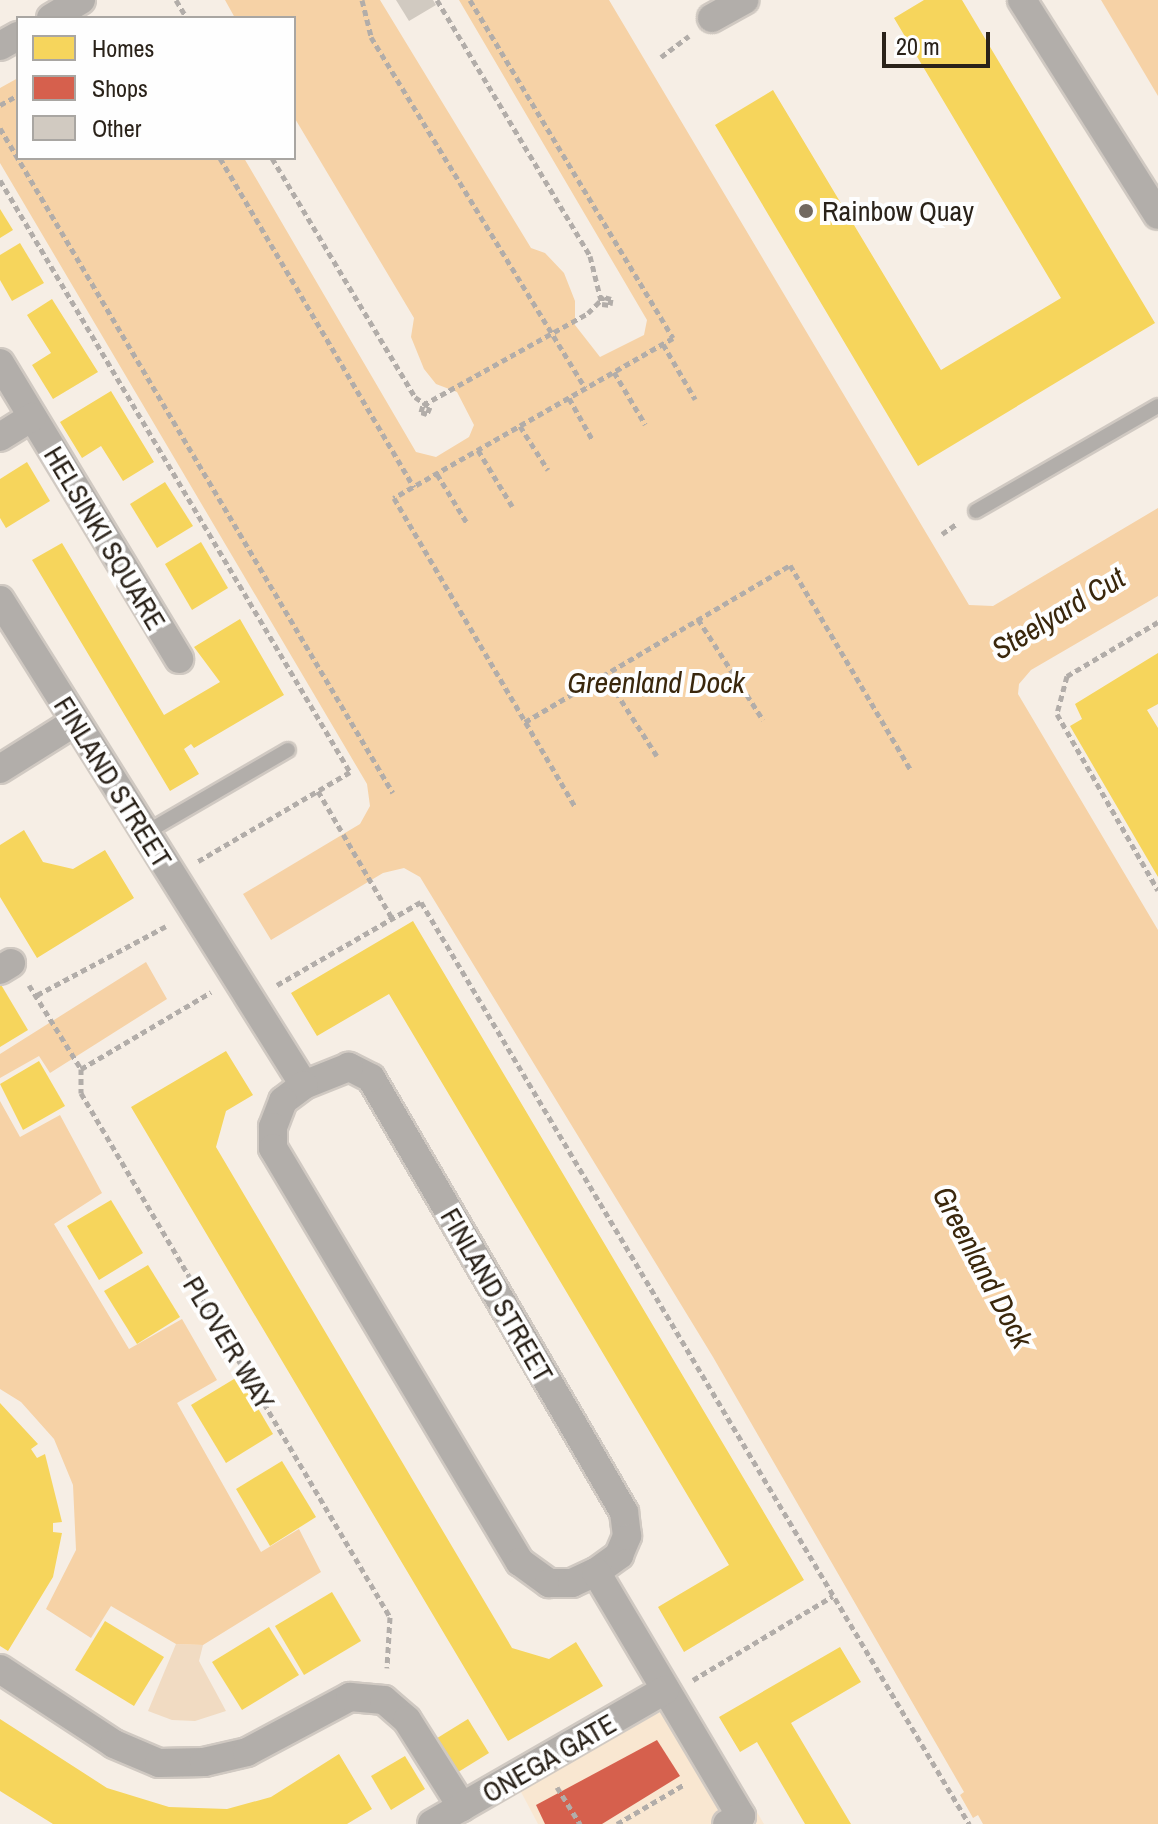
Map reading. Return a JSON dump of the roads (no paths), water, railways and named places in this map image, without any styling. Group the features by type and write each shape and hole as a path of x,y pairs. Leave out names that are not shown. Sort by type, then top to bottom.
{"street":[{"path":"54,16 81,0"},
{"path":"712,18 744,0"},
{"path":"1022,0 1158,215"},
{"name":"HELSINKI SQUARE","path":"0,363 179,659"},
{"name":"HELSINKI SQUARE","path":"0,437 32,417"},
{"name":"FINLAND STREET","path":"0,600 304,1085"},
{"path":"0,769 75,722"},
{"name":"FINLAND STREET","path":"349,1067 371,1078 624,1512 627,1536 619,1555 596,1572 572,1583 549,1583 520,1562 273,1148 273,1127 283,1101 304,1085 349,1067"},
{"path":"596,1572 743,1821"},
{"path":"0,1669 114,1744 159,1763 204,1762 247,1752 350,1697 384,1700 407,1720 462,1807"},
{"name":"ONEGA GATE","path":"432,1824 667,1693"}],"lane":[{"path":"976,511 1158,406"},
{"path":"147,832 288,750"}],"water":[{"name":"Greenland Dock","path":"225,0 380,0 531,248 545,253 564,273 575,301 575,325 600,357 644,335 647,320 459,0 609,0 969,605 993,606 1158,508 1158,596 1031,670 1019,684 1018,694 1158,930 1158,1824 983,1824 978,1815 973,1818 960,1795 964,1792 713,1357 420,877 404,868 383,873 271,940 243,894 360,824 370,806 367,784 0,163 0,88 16,79 16,160 245,160 416,452 436,457 469,437 474,425 457,392 436,384 424,369 411,337 414,318 296,120 296,16 234,16"},
{"path":"1101,0 1158,0 1158,96"},
{"path":"146,962 167,999 50,1073 39,1056 0,1078 0,1054"},
{"path":"0,1101 20,1137 60,1115 102,1193 54,1224 129,1349 182,1319 217,1380 177,1403 261,1552 299,1529 321,1572 203,1645 176,1644 111,1606 91,1638 46,1609 76,1550 73,1485 54,1439 21,1402 0,1389"}],"place":[{"name":"Rainbow Quay","path":"806,211"}],"water label":[{"name":"Steelyard Cut","path":"1058,613"}]}
